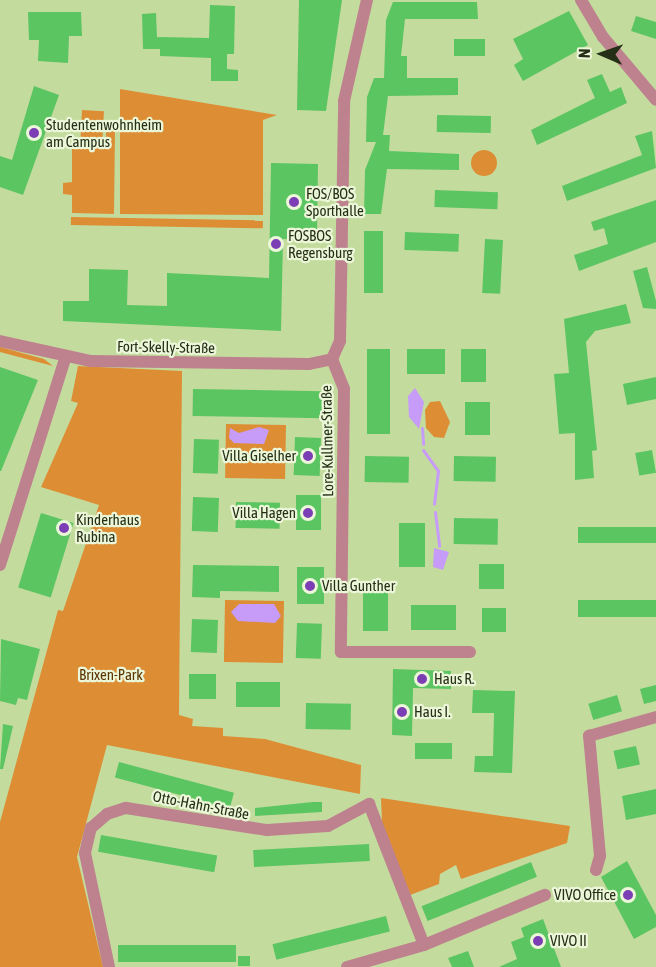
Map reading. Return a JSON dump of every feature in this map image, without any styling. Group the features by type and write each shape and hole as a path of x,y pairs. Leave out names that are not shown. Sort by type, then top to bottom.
{"street":[{"path":"332,359 340,341 344,101 367,0"},
{"path":"581,0 603,37 656,100"},
{"name":"Fort-Skelly-Straße","path":"0,341 65,359 309,364 332,359"},
{"path":"0,565 65,359"},
{"name":"Lore-Kullmer-Straße","path":"332,359 344,388 342,652 470,652"},
{"path":"596,870 600,856 589,736 656,717"},
{"name":"Otto-Hahn-Straße","path":"109,967 85,853 91,828 107,814 126,808 225,827 278,830 328,826 369,804 424,945"},
{"path":"347,967 424,945 545,895"}],"green space":[{"path":"120,89 277,115 263,120 263,215 120,214"},
{"path":"82,110 104,111 102,144 80,143"},
{"path":"106,131 115,131 114,214 72,213 72,195 63,194 63,183 72,182 72,147 106,147"},
{"path":"484,150 494,153 497,163 494,173 484,176 474,173 471,163 474,153"},
{"path":"71,217 263,220 263,228 71,225"},
{"path":"0,347 44,359 53,366 0,352"},
{"name":"Brixen-Park","path":"78,366 182,371 179,715 193,719 192,726 223,728 223,736 265,739 361,765 360,794 107,745 77,857 103,967 0,967 0,822 58,610 63,611 99,505 41,487 78,403 71,401"},
{"path":"440,401 450,422 444,438 434,437 426,428 425,410 430,402"},
{"path":"226,424 286,425 285,479 225,478"},
{"path":"225,600 284,601 283,663 224,662"},
{"path":"381,798 570,826 567,843 461,879 456,865 440,874 439,884 410,895 382,823"}],"shaded area":[{"path":"415,388 424,402 419,429 409,417 408,396"},
{"path":"259,427 269,430 264,444 234,443 229,438 230,428 239,433"},
{"path":"434,548 449,552 443,570 433,567"},
{"path":"239,604 274,604 281,616 275,623 238,621 231,612"}],"building":[{"path":"299,0 342,0 326,111 297,110"},
{"path":"393,2 477,2 478,19 405,19 401,56 407,56 407,78 458,78 458,95 388,96 383,135 390,135 389,151 459,154 459,170 387,169 381,214 364,214 365,170 376,142 366,142 367,97 374,78 384,78 386,20"},
{"path":"210,5 235,6 234,54 227,54 227,69 238,70 238,81 211,81 211,58 160,56 160,49 143,49 142,14 156,13 157,37 209,38"},
{"path":"569,11 588,45 523,81 514,65 523,59 513,39"},
{"path":"28,12 81,12 82,36 69,36 68,63 38,61 39,40 29,40"},
{"path":"636,16 656,22 656,39 631,31"},
{"path":"454,39 485,39 485,56 454,56"},
{"path":"602,74 610,92 621,87 627,103 537,145 531,130 595,98 587,80"},
{"name":"Studentenwohnheim am Campus","path":"34,86 59,95 23,195 0,187 0,156 12,160"},
{"path":"437,115 491,116 491,133 437,132"},
{"path":"652,131 656,168 567,201 562,186 642,155 635,136"},
{"name":"FOSBOS Regensburg","path":"271,163 318,164 317,240 283,239 281,331 63,321 63,301 89,301 89,269 128,270 127,305 167,306 167,273 269,278"},
{"path":"435,190 498,192 497,209 434,207"},
{"path":"656,200 656,242 579,271 574,255 608,244 604,228 594,231 591,222"},
{"path":"364,231 383,231 383,293 364,293"},
{"path":"405,232 459,234 458,252 404,250"},
{"path":"485,239 503,240 500,294 482,293"},
{"path":"647,267 656,309 643,308 633,271"},
{"path":"626,304 631,323 595,331 586,342 597,450 592,451 594,478 575,480 575,433 559,434 554,374 569,373 564,319"},
{"path":"367,349 390,349 390,434 367,434"},
{"path":"407,349 445,349 445,374 407,374"},
{"path":"461,349 486,349 486,382 461,382"},
{"path":"0,367 38,380 1,471 0,471"},
{"path":"656,377 656,399 627,405 623,384"},
{"path":"193,389 323,391 323,418 193,416"},
{"path":"465,402 490,402 490,435 465,435"},
{"name":"Villa Giselher","path":"295,437 321,438 320,476 294,475"},
{"path":"194,439 219,440 218,474 193,473"},
{"path":"652,450 656,473 639,476 635,453"},
{"path":"365,456 409,457 409,483 365,482"},
{"path":"454,456 496,457 496,482 454,481"},
{"name":"Villa Hagen","path":"296,495 321,495 321,530 296,530"},
{"path":"193,497 219,498 218,532 192,531"},
{"path":"236,502 280,503 280,529 236,528"},
{"path":"41,513 74,523 51,598 18,588"},
{"path":"454,518 498,519 498,545 454,544"},
{"path":"399,523 425,523 425,567 399,567"},
{"path":"578,527 656,527 656,543 578,543"},
{"path":"479,564 504,564 504,589 479,589"},
{"path":"193,565 279,566 279,592 220,591 220,598 192,597"},
{"name":"Villa Gunther","path":"297,567 324,567 324,604 297,604"},
{"path":"363,586 388,586 388,631 363,631"},
{"path":"578,600 656,600 656,617 578,617"},
{"path":"411,605 456,605 456,630 411,630"},
{"path":"482,608 506,608 506,632 482,632"},
{"path":"192,619 218,620 217,653 191,652"},
{"path":"297,623 322,624 321,659 296,658"},
{"path":"1,639 40,649 27,700 18,698 16,705 0,701"},
{"path":"393,669 451,671 451,689 413,688 412,736 392,735"},
{"path":"189,674 216,674 216,699 189,699"},
{"path":"236,682 280,682 280,707 236,707"},
{"path":"656,685 656,701 644,704 640,689"},
{"path":"473,690 515,691 512,773 474,772 475,756 493,756 494,713 472,713"},
{"path":"617,695 622,711 593,720 588,704"},
{"path":"306,703 351,704 351,730 306,729"},
{"path":"3,724 13,726 3,769 0,769"},
{"path":"415,743 452,743 452,759 415,759"},
{"path":"636,746 640,765 617,769 614,751"},
{"path":"119,762 234,793 230,808 115,777"},
{"path":"656,789 656,814 626,820 622,796"},
{"path":"322,802 322,812 255,816 255,808"},
{"path":"101,835 217,855 214,872 98,852"},
{"path":"369,844 370,861 254,867 253,850"},
{"name":"VIVO Office","path":"627,861 656,915 656,927 634,939 601,877"},
{"path":"531,862 537,877 428,921 422,906"},
{"path":"386,916 390,932 276,960 272,944"},
{"name":"VIVO II","path":"543,919 561,967 499,967 517,959 511,942 524,937 521,928"},
{"path":"118,945 236,945 236,962 118,962"},
{"path":"468,951 474,967 452,967 448,958"},
{"path":"238,956 250,956 250,966 238,966"}],"waterway":[{"path":"422,428 423,444"},
{"path":"423,450 438,471 434,504"},
{"path":"435,512 439,546"}],"place":[{"name":"Studentenwohnheim am Campus","path":"34,133"},
{"name":"FOS/BOS Sporthalle","path":"294,202"},
{"name":"FOSBOS Regensburg","path":"276,244"},
{"name":"Villa Giselher","path":"308,456"},
{"name":"Villa Hagen","path":"308,513"},
{"name":"Kinderhaus Rubina","path":"64,528"},
{"name":"Villa Gunther","path":"310,586"},
{"name":"Haus R.","path":"422,679"},
{"name":"Haus I.","path":"402,712"},
{"name":"VIVO Office","path":"628,895"},
{"name":"VIVO II","path":"538,941"}]}
